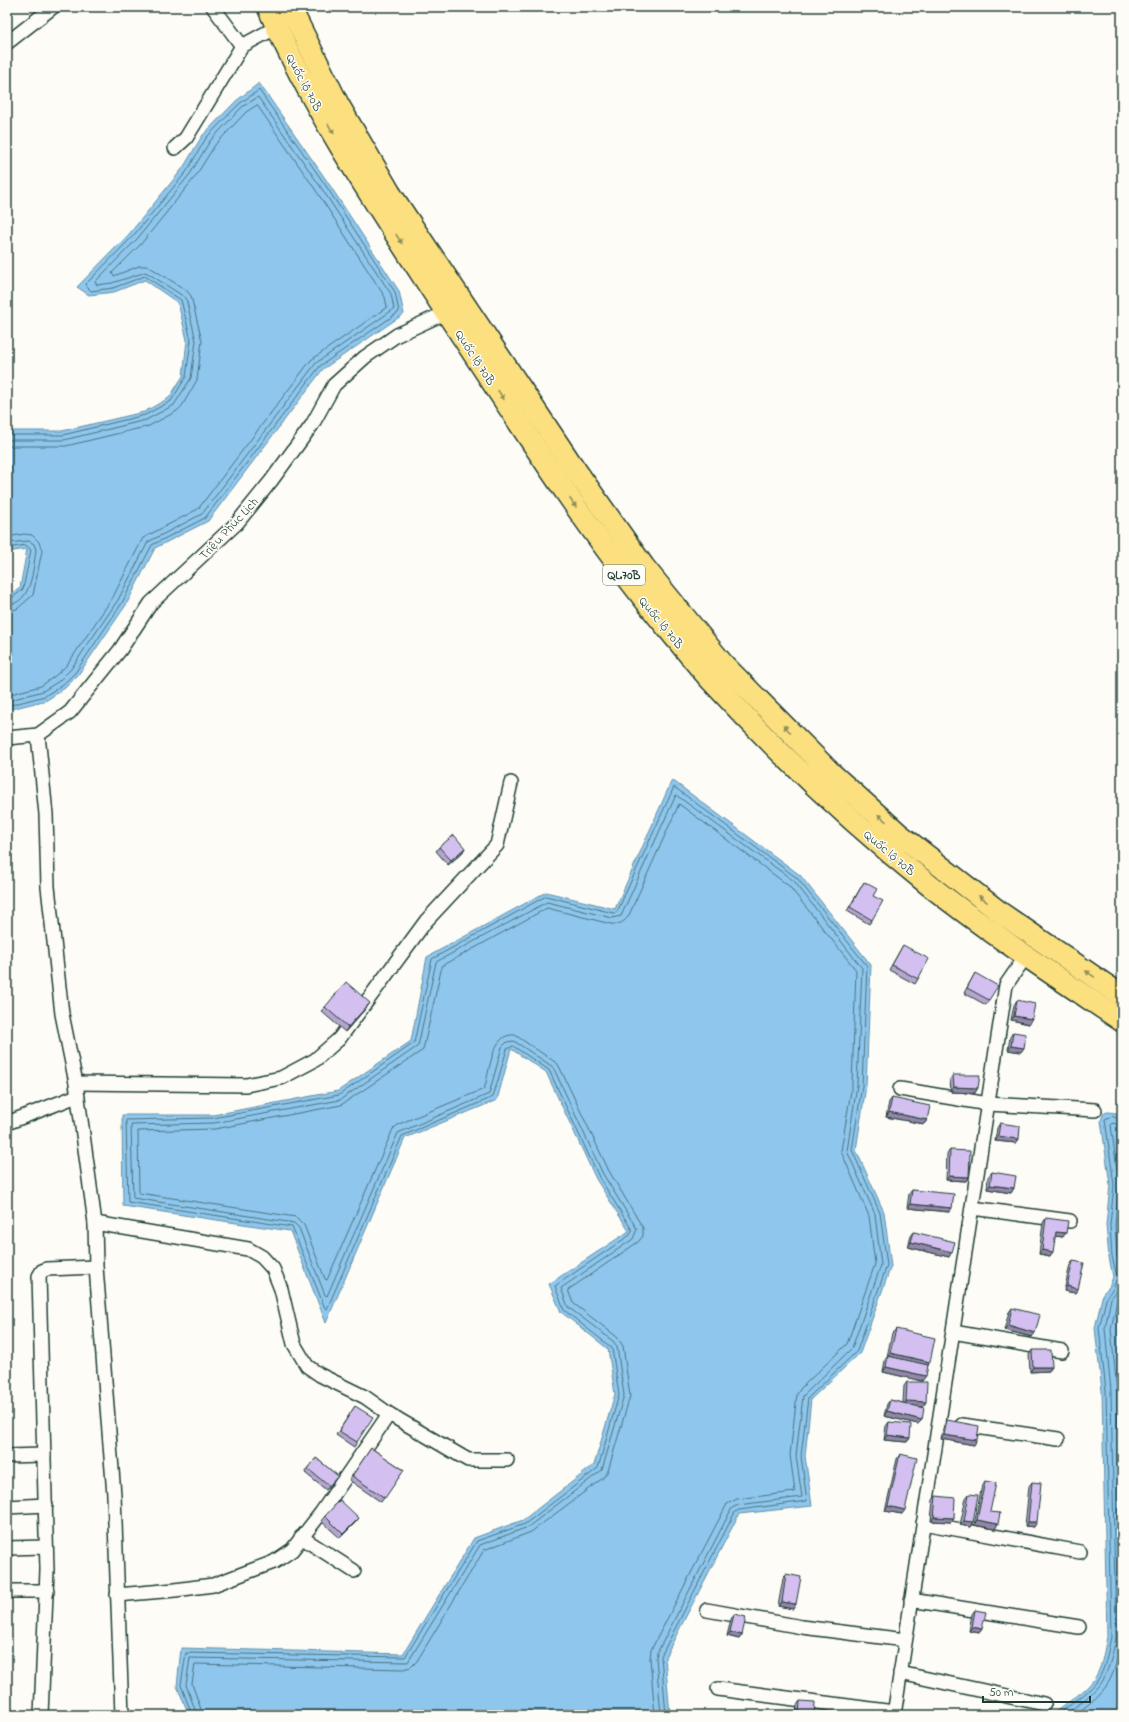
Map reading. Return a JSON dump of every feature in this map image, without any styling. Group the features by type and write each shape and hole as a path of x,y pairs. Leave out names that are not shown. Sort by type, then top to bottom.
{"main road":[{"name":"Quốc lộ 70B","path":"268,7 320,111 368,191 447,312 563,471 723,664 831,773 899,834 996,909 1122,996"},
{"name":"Quốc lộ 70B","path":"290,7 338,104 390,193 563,471 626,578 712,681 820,790 882,846 929,885 1026,956 1122,1021"}],"street":[{"path":"7,44 53,7"},
{"path":"213,7 242,46"},
{"path":"175,148 186,138 242,46 277,27"},
{"name":"Triệu Phúc Lịch","path":"38,735 70,712 120,650 151,603 237,523 271,481 312,425 334,385 366,357 398,335 447,312"},
{"path":"7,738 38,735 46,814 48,887 62,1014 77,1089 95,1223 96,1268 114,1495 122,1715"},
{"path":"7,1123 77,1089 246,1085 281,1078 315,1060 339,1039 426,921 497,845 511,783"},
{"path":"718,1689 894,1714 1006,985 1026,956"},
{"path":"900,1089 988,1104 1095,1110"},
{"path":"972,1208 1070,1221"},
{"path":"95,1223 248,1249 262,1257 273,1269 281,1288 294,1344 307,1366 320,1375 365,1397 389,1414 468,1460 507,1460"},
{"path":"41,1715 47,1591 39,1276 42,1271 47,1269 96,1268"},
{"path":"953,1332 1062,1351"},
{"path":"117,1595 213,1585 274,1562 292,1550 321,1513 389,1414"},
{"path":"939,1422 1058,1439"},
{"path":"7,1456 44,1454"},
{"path":"7,1507 46,1505"},
{"path":"923,1523 1080,1552"},
{"path":"302,1537 354,1571"},
{"path":"7,1548 45,1547"},
{"path":"7,1592 47,1591"},
{"path":"911,1600 1079,1627"},
{"path":"707,1610 802,1627 905,1640"},
{"path":"900,1674 1044,1704"}],"water":[{"path":"259,83 327,181 399,291 404,314 323,369 208,521 155,548 126,605 78,675 65,688 47,700 7,710 7,597 20,588 27,549 7,552 7,431 62,431 144,412 169,398 183,376 187,340 178,303 145,280 114,292 89,295 77,287 130,233 183,168 202,136 236,101"},
{"path":"672,780 800,875 871,965 866,1086 856,1150 884,1212 891,1266 860,1353 811,1399 805,1456 812,1506 739,1514 665,1657 670,1715 189,1715 177,1686 181,1648 403,1654 474,1538 523,1520 594,1465 615,1394 608,1349 561,1312 549,1284 629,1231 596,1179 546,1072 511,1049 497,1100 405,1138 326,1323 290,1231 123,1206 122,1115 213,1115 338,1091 411,1041 427,957 546,892 615,909"},
{"path":"1107,1112 1117,1113 1122,1119 1122,1715 1052,1715 1082,1692 1092,1682 1100,1667 1107,1637 1102,1391 1095,1328 1103,1293 1109,1287 1113,1277 1109,1257 1106,1225 1110,1185 1101,1121 1103,1114"}],"building":[{"path":"454,835 465,848 451,860 439,847"},
{"path":"864,882 877,889 873,896 883,901 872,920 850,907"},
{"path":"903,945 929,959 918,979 892,965"},
{"path":"975,973 998,986 989,1000 967,988"},
{"path":"346,982 370,1003 348,1027 325,1007"},
{"path":"1017,1000 1035,1004 1032,1019 1014,1016"},
{"path":"1013,1032 1026,1034 1024,1048 1011,1046"},
{"path":"953,1075 980,1075 978,1088 954,1087"},
{"path":"892,1098 930,1106 927,1120 889,1112"},
{"path":"1000,1123 1020,1126 1019,1139 998,1136"},
{"path":"950,1150 970,1151 969,1177 949,1176"},
{"path":"992,1172 1016,1176 1014,1188 990,1185"},
{"path":"912,1190 954,1194 952,1208 910,1204"},
{"path":"1046,1218 1068,1221 1066,1233 1056,1232 1053,1252 1042,1250"},
{"path":"914,1232 955,1242 952,1252 911,1242"},
{"path":"1073,1261 1084,1263 1078,1289 1067,1286"},
{"path":"1012,1308 1040,1315 1035,1333 1008,1325"},
{"path":"896,1329 935,1338 930,1362 890,1353"},
{"path":"1032,1350 1051,1350 1052,1367 1033,1367"},
{"path":"888,1356 928,1365 926,1376 886,1367"},
{"path":"907,1382 927,1382 926,1402 906,1401"},
{"path":"890,1400 924,1408 922,1420 887,1411"},
{"path":"355,1406 373,1417 357,1442 339,1431"},
{"path":"947,1420 979,1426 977,1440 944,1435"},
{"path":"889,1422 911,1424 910,1438 887,1435"},
{"path":"371,1448 404,1470 385,1498 352,1476"},
{"path":"900,1454 917,1458 905,1510 888,1506"},
{"path":"316,1458 338,1476 329,1486 308,1469"},
{"path":"985,1481 996,1483 990,1512 1000,1513 998,1524 977,1520"},
{"path":"1032,1482 1041,1483 1037,1522 1028,1522"},
{"path":"969,1494 978,1495 973,1522 964,1521"},
{"path":"936,1496 955,1498 954,1518 934,1517"},
{"path":"340,1500 359,1518 343,1534 325,1516"},
{"path":"786,1574 801,1577 796,1604 782,1602"},
{"path":"975,1610 986,1612 982,1629 972,1627"},
{"path":"734,1614 746,1617 742,1635 730,1632"},
{"path":"800,1701 815,1702 814,1715 799,1715"}]}
